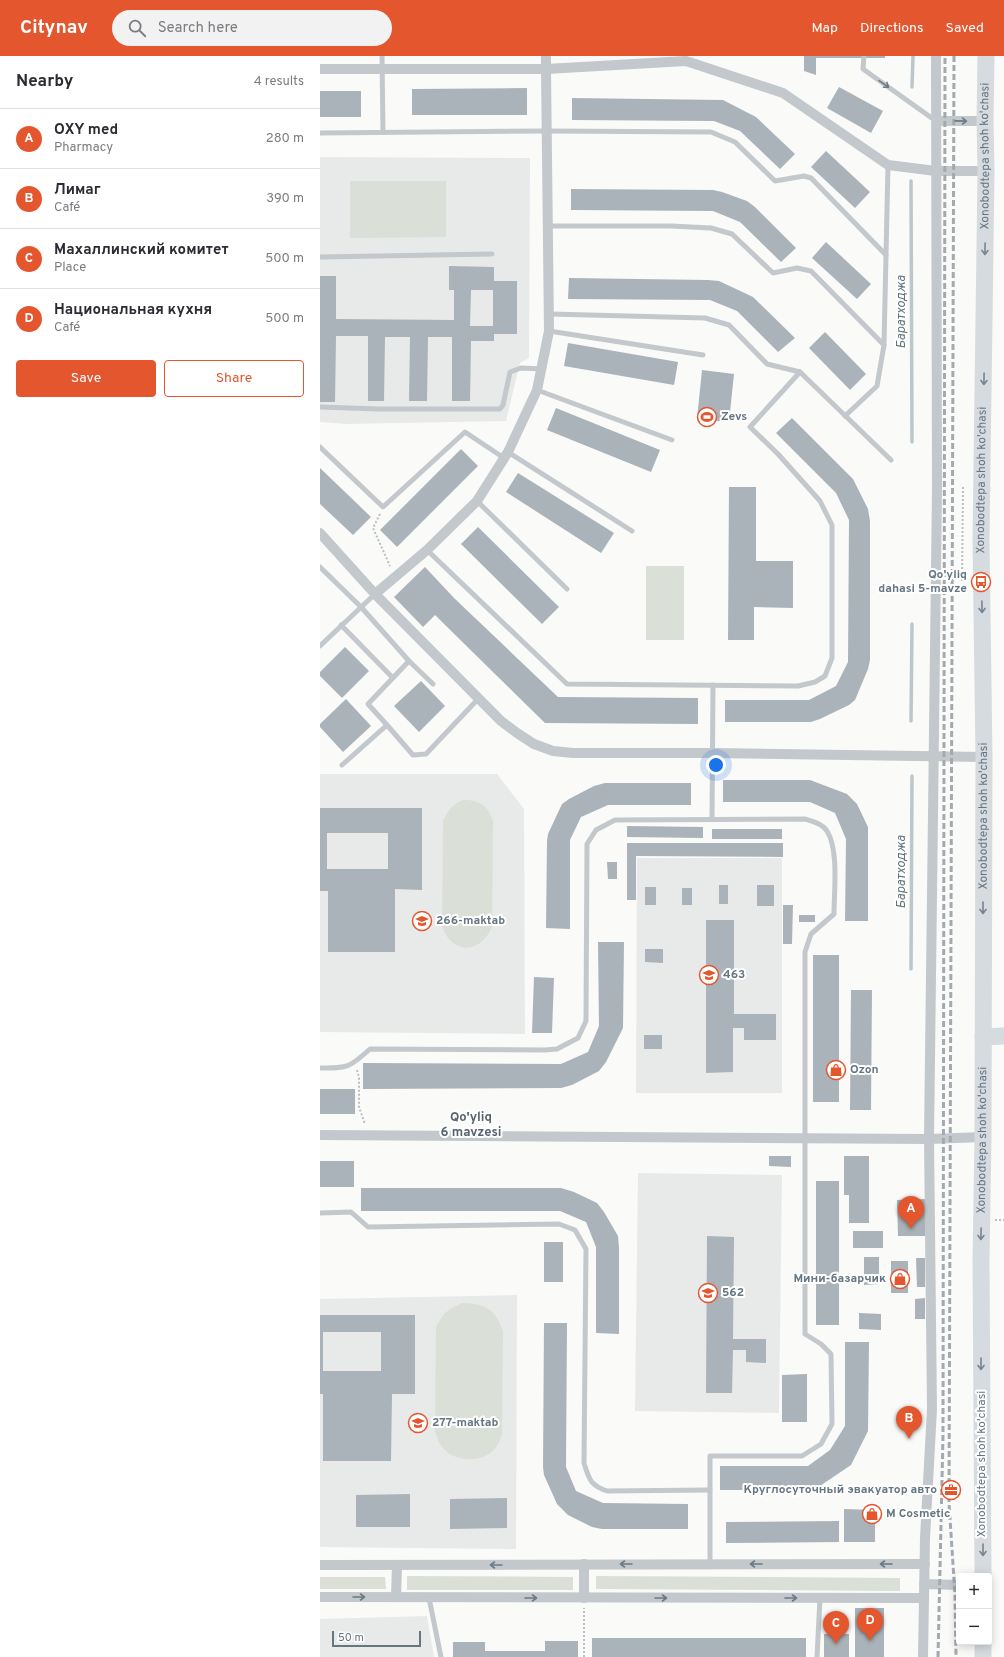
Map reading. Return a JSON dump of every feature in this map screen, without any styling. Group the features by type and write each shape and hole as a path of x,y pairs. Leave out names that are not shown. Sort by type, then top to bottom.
{"highway":[{"name":"Xonobodtepa shoh ko'chasi","path":"983,1573 981,1269 983,1137 984,757 981,540 986,56"},
{"path":"983,1037 1004,1036"},
{"path":"983,1645 983,1657"}],"street":[{"path":"375,594 426,550 477,501 506,455 537,390 549,331 550,314 546,56"},
{"path":"923,1657 924,1564 932,1409 929,1139 937,496 936,56"},
{"path":"320,69 546,69 686,61 784,93 888,166 936,171 986,171"},
{"path":"937,121 985,121"},
{"path":"320,533 375,594 501,721 525,739 538,746 553,751 573,753 713,753 984,757"},
{"path":"320,1135 929,1139 983,1137"},
{"path":"584,1564 584,1598"},
{"path":"320,1565 924,1564"},
{"path":"396,1597 397,1565"},
{"path":"924,1584 956,1584"},
{"path":"320,1597 924,1598"}],"lane":[{"path":"382,56 383,132"},
{"path":"864,56 863,69 937,121"},
{"path":"320,133 547,131 711,132 734,142 775,181 804,176 811,178 886,255"},
{"path":"845,416 877,386 884,345 888,166"},
{"path":"548,226 671,226 711,228 732,234 773,273 797,268 811,271 884,345"},
{"path":"320,257 492,254"},
{"path":"550,314 705,318 729,325 767,364 800,372 891,460"},
{"path":"549,331 703,355"},
{"path":"320,407 379,409 500,409 503,405 510,372 521,368 542,369"},
{"path":"426,550 567,684 805,685 826,676 832,658 832,525 820,501 778,454 750,427 800,372"},
{"path":"537,390 672,440"},
{"path":"320,447 383,507 465,432 506,455 632,532"},
{"path":"477,501 567,589"},
{"path":"320,567 361,607 409,661 433,684"},
{"path":"320,646 375,594"},
{"path":"341,625 393,678"},
{"path":"409,661 368,704 413,755 426,754 479,698"},
{"path":"712,819 713,685"},
{"path":"342,765 387,725"},
{"path":"320,1068 344,1068 355,1063 370,1049 544,1050 557,1049 578,1038 586,1021 587,844 596,830 615,820 805,819 814,822 827,830 834,850 834,914 812,934 805,952 805,1334 821,1344 831,1354 832,1424 821,1444 802,1456 710,1456 710,1564"},
{"path":"320,1213 351,1212 368,1228 559,1224 575,1230 586,1249 584,1463 590,1481 598,1488 607,1491 710,1490"},
{"path":"429,1598 441,1657"},
{"path":"818,1657 820,1598"}],"path":[{"path":"962,581 963,486"},
{"path":"383,507 374,528 395,577"},
{"path":"963,540 968,539"},
{"path":"355,1063 359,1078 359,1108 368,1135"},
{"path":"584,1598 584,1657"}],"shaded area":[{"path":"320,157 530,158 529,358 520,363 506,421 346,424 320,422"},
{"path":"350,181 446,181 446,237 350,238"},
{"path":"646,566 684,566 684,640 646,640"},
{"name":"266-maktab","path":"320,774 497,774 524,809 525,1034 320,1032"},
{"path":"463,800 474,801 482,804 488,811 493,821 492,927 487,936 481,942 467,948 453,943 442,927 443,821 451,808"},
{"name":"463","path":"637,858 782,858 782,1093 636,1093"},
{"name":"562","path":"638,1173 782,1175 779,1413 635,1411"},
{"name":"277-maktab","path":"517,1295 516,1549 320,1547 320,1299"},
{"path":"463,1303 484,1306 489,1309 497,1317 503,1331 502,1435 497,1446 491,1452 476,1459 459,1458 452,1455 439,1443 435,1432 436,1328 446,1312"},
{"path":"407,1576 573,1577 573,1590 407,1590"},
{"path":"596,1576 900,1578 900,1591 596,1589"},
{"path":"320,1577 385,1577 386,1589 320,1589"},
{"path":"427,1616 434,1657 320,1657 320,1619"}],"building":[{"path":"804,56 885,56 885,58 816,58 816,75 804,71"},
{"path":"839,87 883,111 871,133 827,108"},
{"path":"527,88 527,115 412,115 412,89"},
{"path":"320,91 361,91 361,117 320,117"},
{"path":"572,98 723,100 756,117 795,154 780,169 740,131 714,121 572,120"},
{"path":"826,151 870,192 855,208 811,167"},
{"path":"571,189 713,190 722,192 747,201 755,207 796,248 781,262 740,222 713,211 571,210"},
{"path":"826,242 871,284 857,299 812,258"},
{"path":"449,266 494,267 494,281 517,281 517,334 494,334 494,341 471,341 470,401 452,401 452,337 428,337 427,401 409,401 410,337 385,337 384,401 368,401 368,336 336,336 335,402 320,402 320,276 336,276 336,319 454,320 454,290 449,290","holes":["471,290 493,290 493,326 470,326"]},
{"path":"569,278 719,281 753,297 795,338 778,352 737,311 710,300 568,299"},
{"path":"825,332 866,374 850,390 809,348"},
{"path":"568,343 678,362 674,385 564,366"},
{"path":"702,370 734,374 729,422 697,419"},
{"path":"556,408 660,450 651,472 547,430"},
{"path":"792,418 853,479 868,509 870,521 870,660 868,669 855,700 849,705 820,719 811,722 725,722 725,700 809,700 836,686 848,662 849,520 836,493 776,433"},
{"path":"461,449 478,466 397,547 380,530"},
{"path":"320,468 371,517 353,535 320,504"},
{"path":"518,473 614,533 601,553 506,492"},
{"path":"729,487 756,487 756,561 793,561 793,608 754,607 754,640 728,640"},
{"path":"478,527 559,607 542,624 461,544"},
{"path":"425,567 454,598 558,697 698,698 698,724 545,723 435,615 423,627 394,597"},
{"path":"345,647 369,671 342,698 320,676 320,672"},
{"path":"421,681 445,706 419,732 394,706"},
{"path":"346,699 371,726 343,752 320,727 320,724"},
{"path":"723,780 810,780 847,794 857,804 868,827 868,921 845,921 846,839 835,813 810,802 723,802"},
{"path":"605,783 691,783 691,805 608,805 581,817 570,840 570,929 546,928 548,834 562,804 594,786"},
{"path":"320,808 422,808 422,890 395,889 395,952 328,952 328,891 320,891","holes":["327,833 388,833 388,869 327,869"]},
{"path":"627,826 703,827 703,838 627,837"},
{"path":"712,829 782,829 782,839 712,839"},
{"path":"627,843 783,843 783,857 636,856 636,900 627,900"},
{"path":"607,862 617,862 617,879 608,879"},
{"path":"719,885 728,885 728,904 719,904"},
{"path":"757,885 774,885 774,906 757,906"},
{"path":"645,887 656,887 656,905 645,905"},
{"path":"682,888 692,888 692,905 682,905"},
{"path":"783,905 793,905 792,944 783,944"},
{"path":"799,915 815,915 815,922 799,922"},
{"path":"706,920 734,920 734,1014 776,1014 776,1040 744,1040 744,1028 733,1028 733,1072 706,1073"},
{"path":"598,942 624,942 623,1028 606,1062 599,1071 572,1085 561,1088 363,1089 363,1063 561,1064 588,1052 599,1026"},
{"path":"645,949 663,949 663,963 645,962"},
{"path":"813,955 839,955 839,1102 813,1102"},
{"path":"534,977 554,978 552,1033 532,1033"},
{"path":"851,990 872,990 871,1110 850,1110"},
{"path":"644,1035 662,1035 662,1049 644,1049"},
{"path":"320,1089 355,1089 355,1114 320,1114"},
{"path":"769,1156 791,1156 791,1167 769,1166"},
{"path":"844,1156 869,1156 869,1223 849,1223 849,1195 844,1195"},
{"path":"320,1161 354,1161 354,1187 320,1187"},
{"path":"816,1181 839,1181 839,1325 816,1325"},
{"path":"361,1188 561,1188 574,1192 597,1203 618,1236 619,1334 596,1333 596,1247 586,1222 560,1211 361,1211"},
{"path":"925,1199 925,1236 898,1236 897,1200"},
{"path":"853,1231 883,1231 883,1248 853,1248"},
{"path":"707,1236 734,1237 733,1339 766,1339 766,1363 746,1362 746,1350 733,1350 732,1393 706,1393"},
{"path":"544,1242 563,1242 563,1282 544,1282"},
{"path":"864,1257 879,1257 879,1284 864,1285"},
{"path":"916,1258 925,1258 925,1287 917,1287"},
{"path":"891,1261 908,1261 908,1293 891,1293"},
{"path":"925,1298 925,1319 915,1319 915,1299"},
{"path":"859,1313 881,1314 881,1330 859,1329"},
{"path":"320,1315 415,1315 415,1394 392,1394 391,1461 323,1461 323,1394 320,1394","holes":["323,1332 381,1332 381,1371 323,1371"]},
{"path":"544,1323 567,1323 566,1467 576,1491 603,1503 688,1504 688,1529 602,1529 592,1527 568,1515 557,1504 544,1475 543,1467"},
{"path":"845,1342 869,1342 868,1431 851,1465 814,1490 720,1490 720,1466 808,1466 830,1450 845,1426"},
{"path":"807,1374 807,1422 782,1422 782,1375"},
{"path":"410,1494 410,1527 356,1527 356,1495"},
{"path":"507,1498 507,1528 450,1529 450,1499"},
{"path":"844,1509 875,1510 875,1542 844,1542"},
{"path":"839,1521 839,1542 726,1543 726,1522"},
{"path":"855,1608 884,1608 884,1657 855,1657"},
{"path":"824,1634 849,1634 849,1657 824,1657"},
{"path":"592,1638 806,1638 806,1657 592,1657"},
{"path":"545,1641 578,1641 578,1657 453,1657 453,1642 485,1642 485,1651 545,1651"}],"waterway":[{"name":"Баратходжа","path":"912,87 913,56"},
{"name":"Баратходжа","path":"911,181 912,442"},
{"name":"Баратходжа","path":"911,721 912,624"},
{"name":"Баратходжа","path":"911,969 912,776"}],"railway":[{"path":"938,1657 943,1436 945,56"},
{"path":"954,56 949,1503 955,1595 956,1657"}],"place":[{"name":"Zevs","path":"707,417"},
{"name":"Qo'yliq dahasi 5-mavze","path":"981,582"},
{"name":"266-maktab","path":"422,921"},
{"name":"463","path":"709,975"},
{"name":"Ozon","path":"836,1070"},
{"name":"OXY med","path":"911,1229"},
{"name":"Мини-базарчик","path":"900,1279"},
{"name":"562","path":"708,1293"},
{"name":"277-maktab","path":"418,1423"},
{"name":"Лимаг","path":"909,1439"},
{"name":"Круглосуточный эвакуатор авто","path":"951,1490"},
{"name":"M Cosmetic","path":"872,1514"},
{"name":"Национальная кухня","path":"870,1641"},
{"name":"Махаллинский комитет","path":"836,1644"}],"district":[{"name":"Qo'yliq 6 mavzesi","path":"471,1126"}]}
